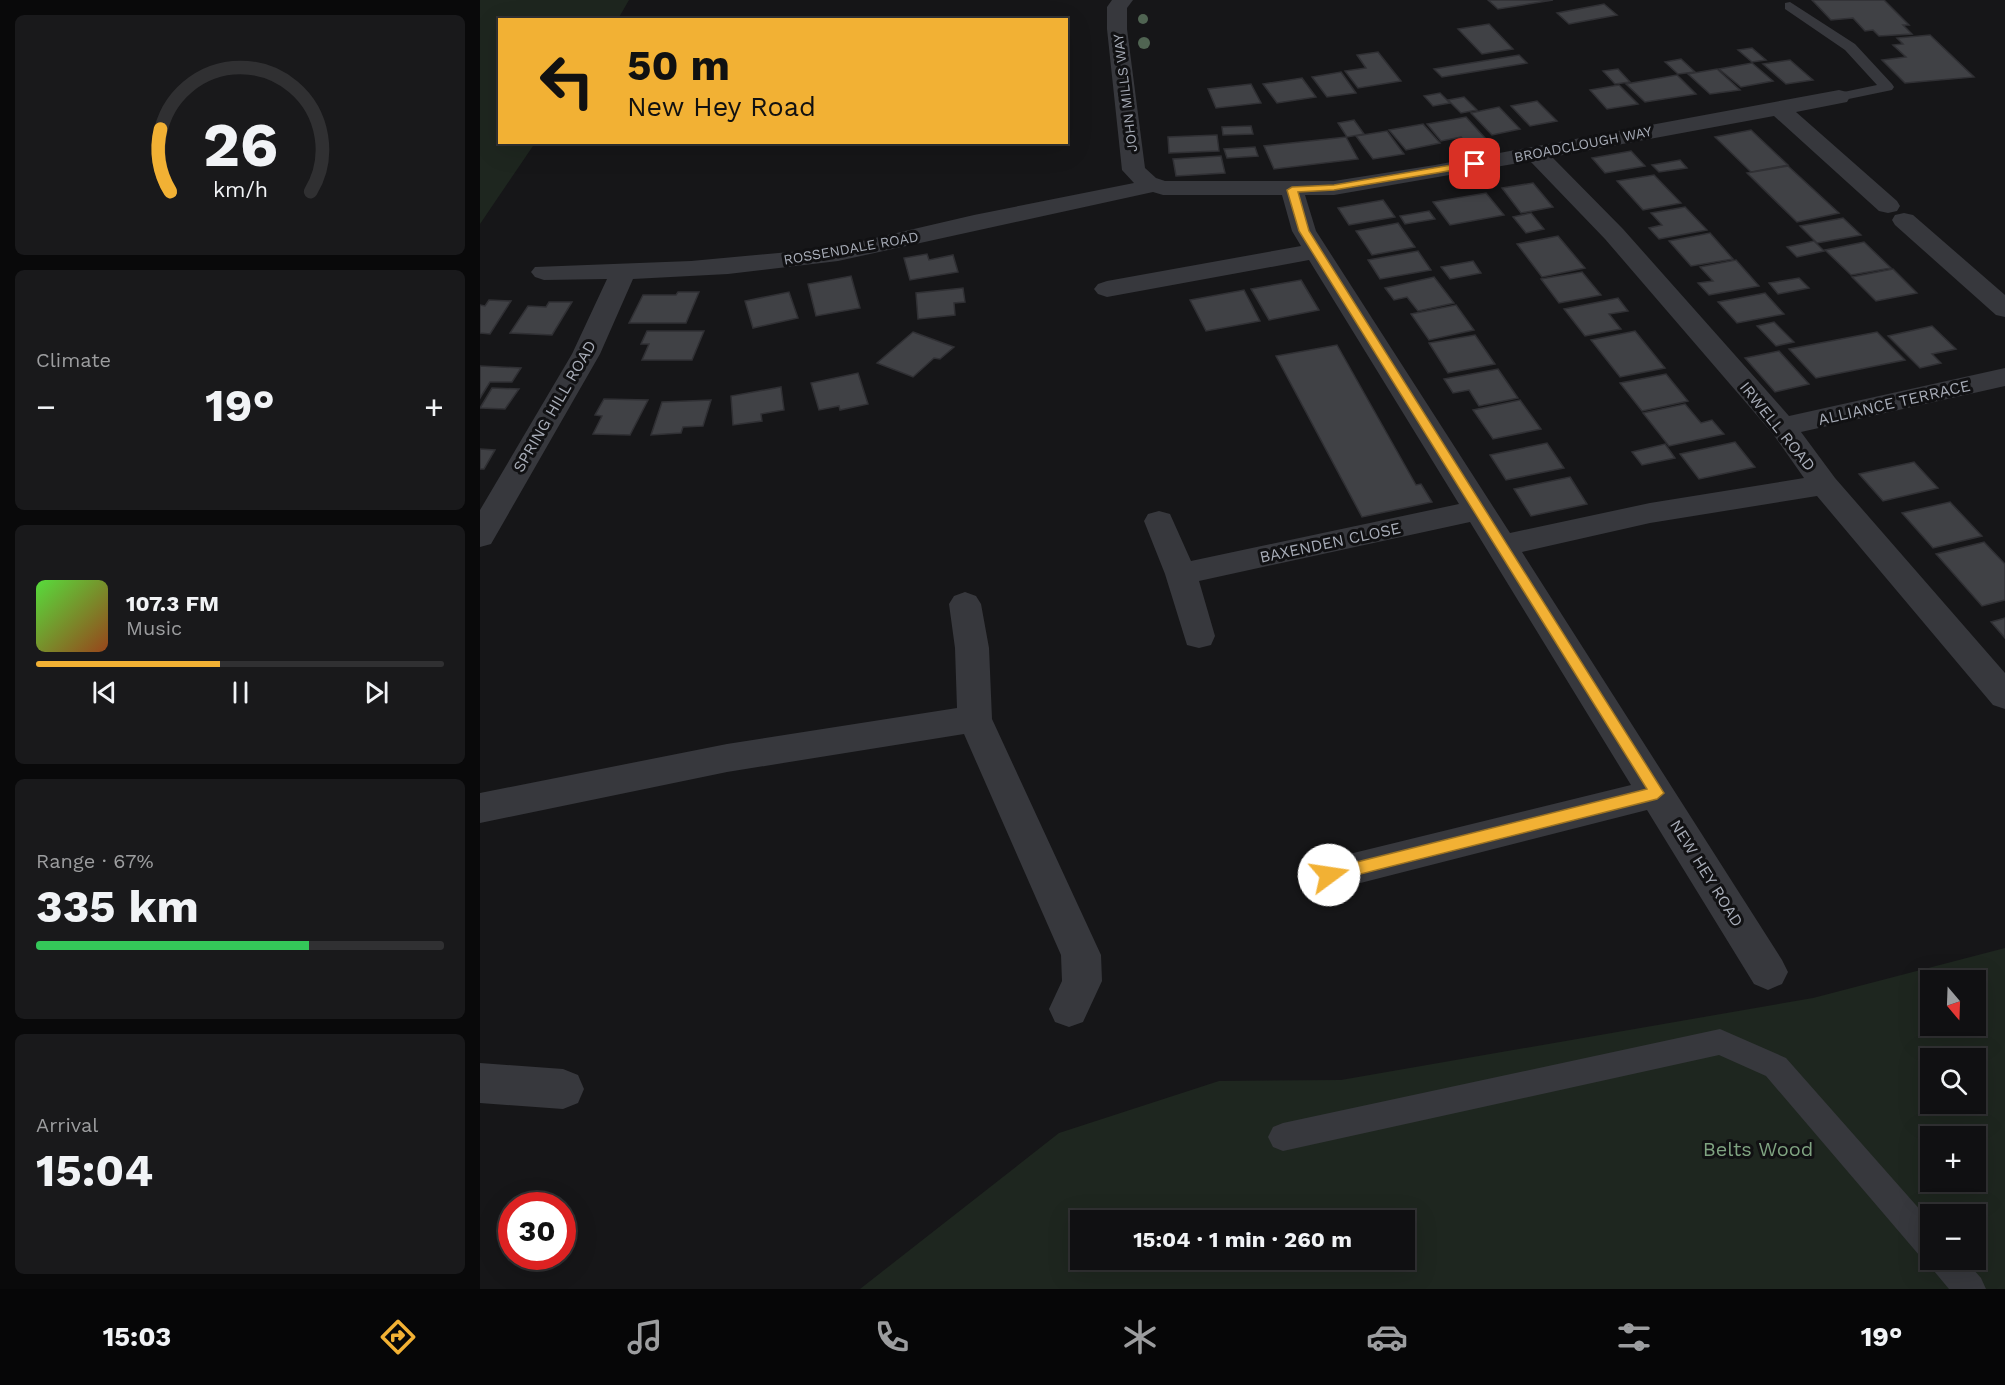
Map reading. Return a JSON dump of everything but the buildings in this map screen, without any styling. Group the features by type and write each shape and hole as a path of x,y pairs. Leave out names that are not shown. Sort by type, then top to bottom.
{"street":[{"name":"JOHN MILLS WAY","path":"1123,0 1117,7 1117,29 1134,170 1150,184"},
{"name":"BROADCLOUGH WAY","path":"1150,184 1163,188 1292,190 1345,186 1839,97"},
{"path":"1778,107 2005,309"},
{"name":"IRWELL ROAD","path":"1502,546 1650,513 1824,485 1783,427 1614,234 1535,153"},
{"name":"ROSSENDALE ROAD","path":"544,272 622,273 712,268 839,253 992,218 1114,197 1150,184"},
{"name":"NEW HEY ROAD","path":"1292,190 1304,231 1768,972"},
{"path":"1107,290 1317,251"},
{"name":"SPRING HILL ROAD","path":"480,536 586,354 622,273"},
{"name":"ALLIANCE TERRACE","path":"1783,427 2005,377"},
{"path":"1824,485 2005,696"},
{"name":"BAXENDEN CLOSE","path":"1181,574 1479,510"},
{"path":"1159,521 1181,574 1199,636"},
{"path":"965,604 972,648 975,719 1081,955 1082,981 1069,1009"},
{"path":"480,808 602,780 834,738 975,719"},
{"path":"1329,875 1657,793"},
{"path":"480,1083 563,1089"}],"lane":[{"path":"1791,6 1803,17 1850,47 1887,87 1839,97"},
{"path":"1283,1137 1720,1042 1776,1067 1920,1233"},
{"path":"1954,1270 1970,1289"}],"green space":[{"path":"480,0 629,0 619,18 498,18 498,144 534,144 480,224"},
{"name":"Belts Wood","path":"2005,948 2005,1289 860,1289 1059,1133 1219,1081 1341,1080 1813,998 1920,970 1920,1036 1986,1036 1986,970 1921,970"}],"route":[{"path":"1329,875 1657,793 1304,231 1292,190 1334,188 1475,164"}]}
